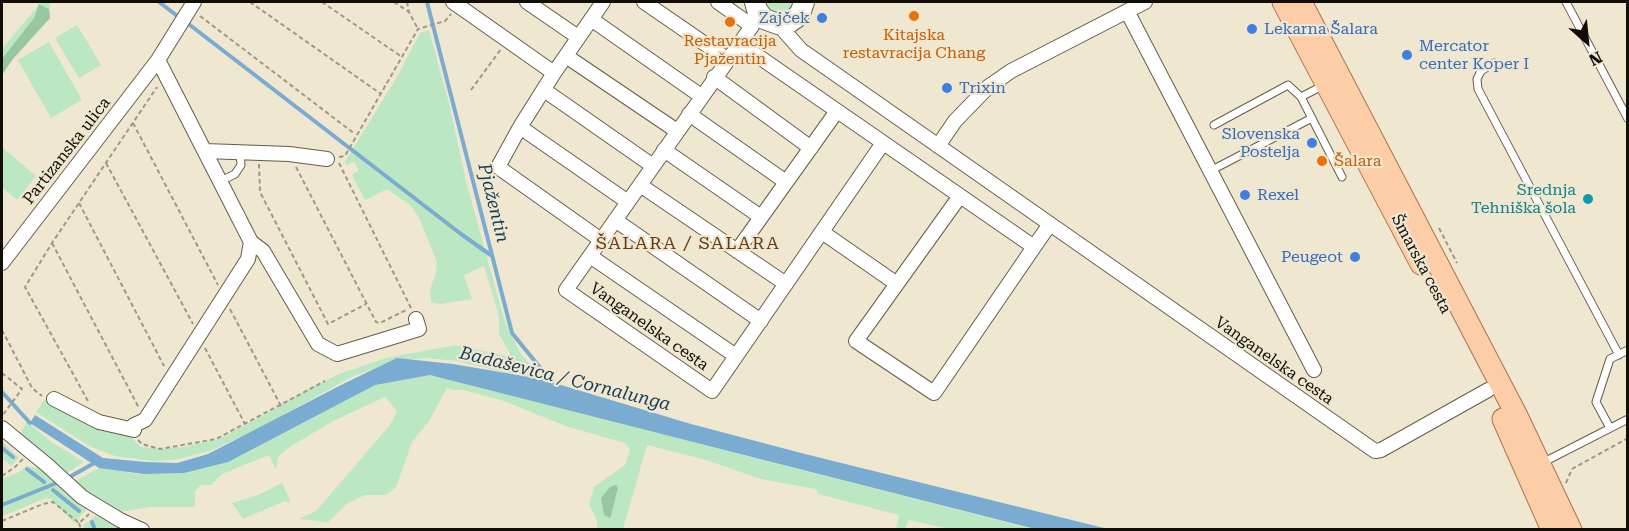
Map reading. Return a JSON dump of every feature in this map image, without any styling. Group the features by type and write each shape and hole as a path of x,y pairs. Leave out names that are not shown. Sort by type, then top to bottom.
{"main road":[{"name":"Šmarska cesta","path":"1283,2 1488,390 1514,442 1552,530"},
{"name":"Šmarska cesta","path":"1302,2 1541,463 1571,530"}],"street":[{"path":"453,2 554,73"},
{"path":"527,2 578,37"},
{"path":"601,240 498,167 554,73 603,2"},
{"path":"644,2 727,59"},
{"name":"Vanganelska cesta","path":"718,2 780,13"},
{"path":"938,146 955,121 988,87 1011,71 1145,2"},
{"name":"Partizanska ulica","path":"2,263 158,60 192,5"},
{"path":"1127,11 1314,370"},
{"name":"Vanganelska cesta","path":"780,13 739,43 566,290 712,391 883,143"},
{"name":"Vanganelska cesta","path":"780,13 795,45 1375,451 1381,450 1488,390"},
{"path":"591,19 701,96"},
{"path":"739,43 1034,247"},
{"path":"566,56 676,131"},
{"path":"158,60 252,242 263,251 318,344 338,354 419,328 413,313"},
{"path":"714,77 811,148"},
{"path":"544,90 653,166"},
{"path":"737,251 837,111"},
{"path":"689,114 786,182"},
{"path":"520,127 628,202"},
{"path":"664,150 761,217"},
{"path":"205,151 259,152 332,158"},
{"path":"640,185 786,284"},
{"path":"960,196 856,341 934,393 1050,224"},
{"path":"615,220 760,321"},
{"path":"822,232 897,284"},
{"path":"54,399 99,422 134,430 134,425 145,420 248,259 252,242"},
{"name":"Vanganelska cesta","path":"590,256 736,356"},
{"path":"2,428 82,497 120,520 142,530"}],"lane":[{"path":"1566,2 1628,119"},
{"path":"1494,63 1482,71 1478,79 1478,88 1619,355"},
{"path":"1301,97 1326,84"},
{"path":"1214,125 1288,85 1301,97 1342,177"},
{"path":"1210,171 1312,118"},
{"path":"219,182 235,174 241,165 240,152"},
{"path":"1610,428 1596,402 1610,359 1628,350"},
{"path":"1541,463 1628,419"}],"path":[{"path":"250,2 381,94"},
{"path":"322,2 402,57"},
{"path":"394,2 409,12"},
{"path":"407,2 409,12 418,29"},
{"path":"192,5 356,135"},
{"path":"345,156 418,29 446,21"},
{"path":"471,90 508,39"},
{"path":"99,422 26,287 52,243 160,83 169,81"},
{"path":"133,123 281,406"},
{"path":"259,152 260,192 328,324 366,304"},
{"path":"290,154 376,322 380,323 413,313 332,158"},
{"path":"106,163 245,424"},
{"path":"79,203 171,379"},
{"path":"52,243 145,420"},
{"path":"2,330 31,385 45,399 54,399"},
{"path":"2,373 22,389"},
{"path":"134,430 134,436 142,444 160,449 216,439 325,381"},
{"path":"2,416 22,389 31,385"},
{"path":"1565,486 1572,470 1628,438"},
{"path":"2,476 31,452"},
{"path":"2,521 53,502 79,523 81,530"},
{"path":"79,523 96,506"}],"green space":[{"path":"41,2 51,2 49,9 39,4"},
{"path":"765,2 794,2 790,9 781,14 772,12"},
{"path":"39,4 49,9 50,18 13,59 2,75 2,59 34,18"},
{"path":"39,5 34,18 2,59 2,49"},
{"path":"77,25 101,65 79,78 55,38"},
{"path":"429,30 450,107 466,181 506,325 521,354 534,369 533,376 507,373 457,361 426,358 401,360 353,376 260,428 210,451 174,460 154,461 115,456 89,446 36,412 45,399 101,428 129,435 141,447 163,449 184,447 219,439 339,374 386,358 456,345 507,356 510,353 499,334 499,316 484,266 464,275 472,299 440,304 431,302 430,288 436,274 437,262 419,217 410,205 387,189 365,200 352,175 359,170 354,161 347,166 345,162 398,75 420,33"},
{"path":"49,42 82,100 51,118 18,60"},
{"path":"2,147 36,176 17,200 2,187"},
{"path":"415,374 436,376 1032,529 950,529 909,520 905,529 896,529 899,515 818,494 816,489 761,479 706,460 647,445 623,529 597,529 597,520 589,504 594,487 625,465 630,450 625,443 568,427 504,401 464,390 447,388 429,421 412,442 396,487 386,495 365,495 348,503 328,522 299,519 316,511 390,425 397,411 385,397 333,421 288,448 278,457 276,470 269,455 222,474 211,485 201,485 195,491 195,507 150,507 119,512 73,482 101,467 137,474 177,473 355,390","holes":["618,488 611,516 608,518 604,515 601,498"]},
{"path":"27,422 50,441 84,462 65,474 20,434"},
{"path":"2,441 19,458 11,466 2,458"},
{"path":"27,466 43,470 65,493 86,507 87,509 74,523 51,499 46,498 2,516 2,479"},
{"path":"282,483 291,503 285,501 243,519 232,503 258,495"},
{"path":"616,485 618,488 609,518 604,515 601,498 610,487"},
{"path":"96,515 130,528 85,529 83,526"}],"water":[{"path":"397,358 453,364 541,379 691,424 1108,529 1035,529 430,375 375,385 228,462 184,473 144,474 99,468 30,423 35,415 103,458 177,463 208,454"}],"waterway":[{"path":"159,2 180,18"},
{"name":"Pjažentin","path":"427,2 512,333 555,386"},
{"path":"186,22 492,256"},
{"path":"2,392 30,423"},
{"path":"2,448 13,457"},
{"path":"66,479 96,462"},
{"path":"27,469 44,482"},
{"path":"2,505 59,482"},
{"path":"53,490 79,511"},
{"path":"92,522 95,530"}],"place":[{"name":"Kitajska restavracija Chang","path":"914,16"},
{"name":"Zajček","path":"822,18"},
{"name":"Restavracija Pjažentin","path":"730,22"},
{"name":"Lekarna Šalara","path":"1252,29"},
{"name":"Mercator center Koper I","path":"1407,55"},
{"name":"Trixin","path":"947,88"},
{"name":"Slovenska Postelja","path":"1312,143"},
{"name":"Šalara","path":"1322,161"},
{"name":"Rexel","path":"1245,195"},
{"name":"Srednja Tehniška šola","path":"1588,199"},
{"name":"Peugeot","path":"1355,257"}],"district":[{"name":"ŠALARA / SALARA","path":"688,244"}],"water label":[{"name":"Badaševica / Cornalunga","path":"565,379"}]}
